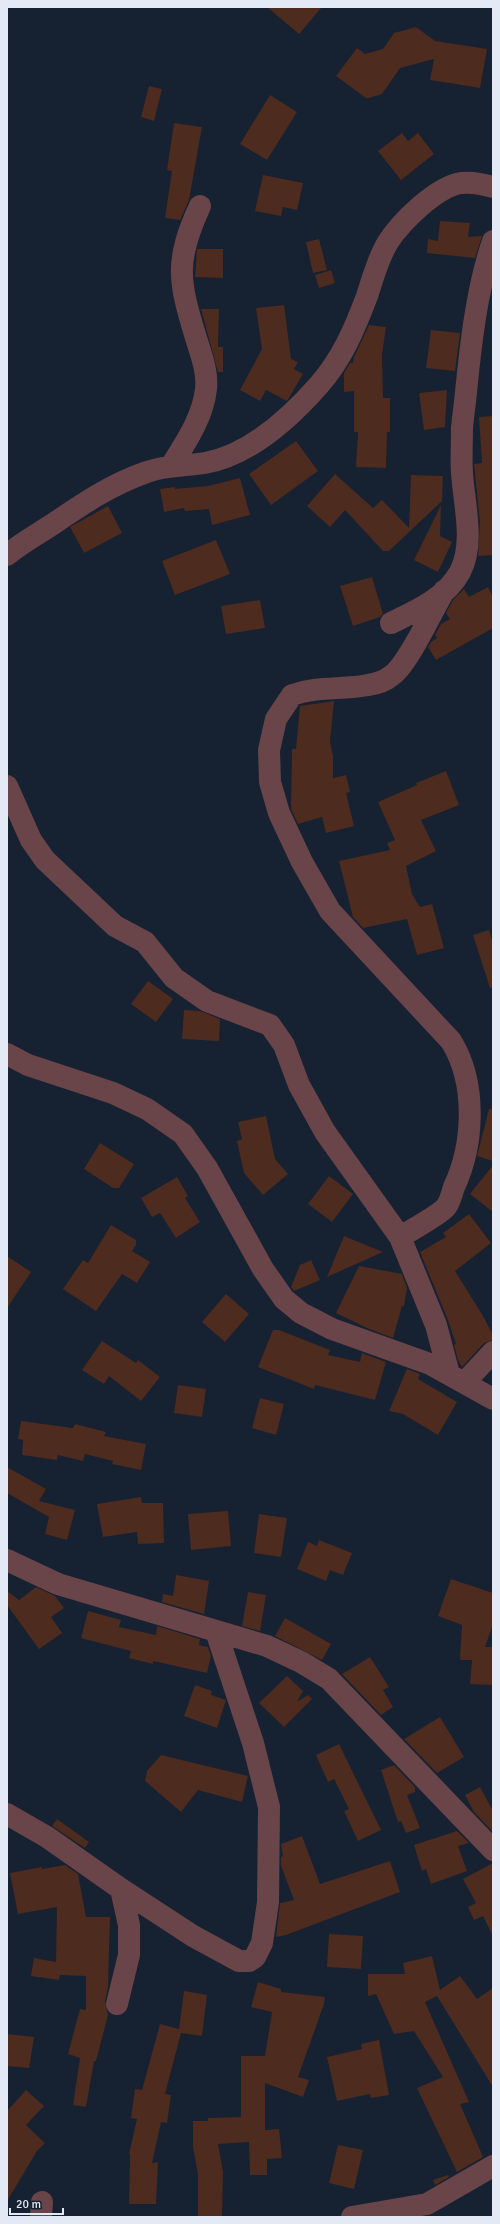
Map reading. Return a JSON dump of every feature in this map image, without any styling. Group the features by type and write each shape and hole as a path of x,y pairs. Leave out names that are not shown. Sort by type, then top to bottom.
{"street":[{"path":"7,555 82,503 109,488 148,471 220,459 249,445 285,419 320,385 341,354 361,312 380,258 398,228 415,211 446,188 460,183 470,183 493,187"},
{"path":"171,466 198,418 206,387 203,362 180,274 184,249 200,206"},
{"path":"391,624 429,604 444,591 454,581 465,559 467,527 462,472 462,427 473,332 488,254 493,241"},
{"path":"400,1237 446,1207 464,1167 469,1126 468,1089 462,1061 451,1041 420,1005 330,911 302,862 278,813 270,782 270,750 276,719 292,695 319,688 368,685 391,677 408,656 444,591"},
{"path":"7,786 31,840 45,860 115,926 145,942 174,978 206,1001 270,1025 284,1045 299,1085 325,1132 400,1237 457,1378"},
{"path":"7,1054 28,1065 113,1093 147,1109 169,1123 193,1145 263,1269 284,1299 317,1322 430,1364 493,1399"},
{"path":"457,1378 493,1352"},
{"path":"7,1560 58,1584 267,1646 301,1662 329,1679 493,1850"},
{"path":"7,1814 47,1837 121,1889 193,1936 239,1961 250,1961 259,1951 269,1883 269,1807 253,1743 216,1631"},
{"path":"117,2004 129,1955 129,1925 121,1889"},
{"path":"352,2217 427,2211 493,2166"}],"building":[{"path":"267,7 322,7 299,34"},
{"path":"416,27 435,41 487,49 480,88 430,80 434,59 400,68 382,94 369,98 366,98 336,76 357,48 365,54 383,49 394,33"},
{"path":"149,86 162,89 154,121 141,117"},
{"path":"270,95 297,112 267,160 240,144"},
{"path":"174,123 202,127 189,200 180,220 165,218 172,171 167,170"},
{"path":"402,133 408,141 418,133 434,154 401,180 378,151"},
{"path":"263,175 303,183 297,210 283,207 281,216 255,211"},
{"path":"440,221 470,223 468,237 482,236 475,258 427,253 428,239 438,241"},
{"path":"319,239 327,270 313,273 306,242"},
{"path":"197,249 223,249 223,278 195,277"},
{"path":"331,270 335,283 319,288 315,275"},
{"path":"284,305 291,359 298,362 294,369 303,374 287,401 266,390 260,401 240,390 262,349 256,308"},
{"path":"201,309 219,309 218,347 223,347 223,372 218,372"},
{"path":"369,325 386,327 382,355 383,398 390,398 390,432 387,432 386,468 356,467 358,432 354,432 354,391 344,392 344,373 350,363 353,363 354,357"},
{"path":"431,330 460,333 455,371 426,368"},
{"path":"447,390 445,427 424,430 419,393"},
{"path":"493,416 493,555 478,556 480,523 474,464 482,463 479,417"},
{"path":"296,441 318,471 271,505 249,474"},
{"path":"335,474 373,508 382,500 409,528 411,475 443,476 442,501 389,551 383,551 345,510 330,527 307,506"},
{"path":"240,478 250,515 212,525 209,509 185,511 184,508 164,512 160,489 208,486"},
{"path":"441,505 440,536 452,542 438,572 414,560"},
{"path":"108,506 122,533 84,553 70,527"},
{"path":"216,540 230,574 175,595 162,561"},
{"path":"372,577 383,614 380,617 353,626 340,586"},
{"path":"488,587 493,597 493,628 436,660 428,647 431,642 437,638 435,635 441,624 450,619 446,613 453,600 464,589 469,597"},
{"path":"260,600 265,628 226,634 221,606"},
{"path":"334,701 330,742 333,756 333,778 346,775 350,792 346,793 354,826 326,833 322,817 298,824 291,809 292,749 296,749 300,706"},
{"path":"446,771 459,805 421,820 436,851 406,866 412,894 420,907 432,904 444,948 417,955 407,919 363,928 353,917 339,861 390,850 387,843 395,840 378,802 417,785 416,783"},
{"path":"489,930 493,944 493,987 490,988 473,935"},
{"path":"148,981 173,999 156,1022 131,1004"},
{"path":"184,1010 200,1011 220,1019 219,1041 182,1039"},
{"path":"489,1109 493,1109 493,1161 477,1156"},
{"path":"266,1116 275,1159 288,1174 263,1195 244,1173 237,1141 242,1139 238,1122"},
{"path":"100,1143 134,1164 119,1188 113,1188 84,1169"},
{"path":"493,1165 493,1212 470,1194"},
{"path":"329,1176 353,1194 332,1222 308,1204"},
{"path":"177,1177 188,1196 185,1198 200,1222 176,1238 160,1213 152,1217 141,1198"},
{"path":"469,1214 491,1243 455,1271 483,1316 493,1335 493,1340 484,1343 462,1367 458,1360 454,1345 456,1344 448,1320 420,1252 446,1237 443,1233"},
{"path":"111,1225 136,1240 136,1245 132,1251 150,1262 137,1283 122,1274 96,1311 63,1289 83,1260 88,1263"},
{"path":"344,1236 383,1252 327,1277"},
{"path":"7,1256 31,1272 7,1308"},
{"path":"311,1260 320,1280 294,1291 291,1287 300,1265"},
{"path":"359,1266 402,1274 407,1288 404,1306 402,1306 393,1338 367,1328 336,1313"},
{"path":"226,1294 249,1314 225,1342 202,1322"},
{"path":"273,1330 279,1330 330,1350 328,1355 360,1362 362,1353 386,1362 375,1400 315,1385 314,1389 258,1367"},
{"path":"102,1341 136,1363 138,1360 160,1377 141,1401 109,1376 104,1384 82,1370"},
{"path":"407,1369 420,1374 418,1379 457,1402 438,1435 403,1414 389,1411"},
{"path":"178,1385 206,1389 202,1417 174,1413"},
{"path":"260,1398 284,1404 276,1435 252,1428"},
{"path":"21,1421 73,1428 75,1424 106,1432 104,1436 146,1444 141,1470 112,1464 113,1461 85,1454 83,1461 58,1455 57,1460 22,1455 23,1440 18,1439"},
{"path":"7,1467 46,1489 39,1501 75,1510 67,1540 45,1534 49,1517 7,1493"},
{"path":"141,1497 142,1503 163,1503 164,1543 138,1544 137,1532 103,1537 97,1504"},
{"path":"228,1511 231,1546 191,1550 188,1514"},
{"path":"259,1514 287,1518 281,1557 254,1553"},
{"path":"319,1540 352,1553 343,1575 330,1570 326,1581 297,1569 308,1542 317,1546"},
{"path":"176,1575 209,1581 204,1614 162,1602 163,1594 173,1596"},
{"path":"451,1579 493,1593 493,1624 485,1647 493,1647 493,1685 470,1684 472,1660 460,1660 462,1625 438,1616"},
{"path":"36,1587 55,1596 64,1608 51,1617 62,1633 39,1649 7,1605 7,1591 19,1600"},
{"path":"248,1592 266,1595 260,1631 242,1626"},
{"path":"88,1611 121,1620 119,1627 156,1635 157,1626 200,1639 199,1645 208,1647 211,1656 207,1673 153,1661 153,1664 129,1658 131,1651 81,1638"},
{"path":"285,1618 331,1644 322,1660 275,1636"},
{"path":"370,1657 389,1687 383,1690 393,1707 381,1715 342,1674"},
{"path":"287,1676 303,1691 297,1702 308,1695 312,1699 284,1727 259,1703"},
{"path":"195,1685 212,1691 211,1695 226,1700 217,1728 184,1716"},
{"path":"440,1717 464,1757 437,1773 404,1739"},
{"path":"339,1744 381,1830 358,1841 344,1811 349,1809 334,1779 328,1782 316,1755"},
{"path":"161,1755 248,1776 242,1802 198,1790 181,1812 145,1781 147,1771"},
{"path":"394,1765 415,1787 415,1792 407,1795 420,1828 406,1833 401,1821 398,1822 381,1770"},
{"path":"480,1787 493,1811 493,1832 474,1812 465,1795"},
{"path":"57,1819 89,1842 85,1848 52,1826"},
{"path":"457,1831 469,1843 458,1846 467,1871 431,1884 426,1869 422,1871 414,1845"},
{"path":"302,1836 320,1884 390,1861 400,1892 286,1935 276,1937 280,1903 294,1900 281,1866 281,1857 283,1856 281,1844"},
{"path":"493,1863 493,1936 483,1916 474,1920 468,1907 476,1903 463,1879"},
{"path":"65,1865 78,1874 86,1917 110,1917 108,1987 105,2001 108,2015 96,2061 94,2061 86,2107 73,2105 80,2058 68,2054 80,2009 86,2010 86,1976 60,1975 59,1980 31,1976 34,1958 56,1962 57,1907 18,1914 10,1873 42,1867 42,1869"},
{"path":"329,1934 363,1936 361,1969 327,1967"},
{"path":"432,1956 440,1990 460,1976 477,1999 493,1988 493,2087 437,1996 425,2002 469,2102 460,2104 483,2157 457,2172 417,2088 443,2077 414,2031 394,2034 376,1994 368,1996 368,1974 405,1974 403,1963"},
{"path":"258,1982 281,1989 281,1992 325,1997 324,2004 298,2077 309,2080 303,2097 265,2083 265,2130 279,2129 282,2158 267,2159 267,2175 250,2175 249,2142 218,2144 223,2172 222,2217 198,2217 198,2174 193,2147 193,2121 208,2121 208,2118 241,2117 241,2056 265,2056 272,2012 251,2007"},
{"path":"184,1991 207,1995 202,2036 181,2033 165,2094 171,2095 167,2123 161,2122 152,2163 158,2162 156,2204 129,2204 129,2154 137,2119 131,2118 135,2089 142,2090 160,2024 179,2029"},
{"path":"7,2034 34,2037 29,2068 7,2066"},
{"path":"379,2040 389,2095 371,2098 370,2094 337,2101 327,2057 362,2049 361,2044"},
{"path":"26,2090 44,2106 26,2125 45,2143 37,2151 7,2201 7,2111"},
{"path":"338,2145 363,2150 354,2189 329,2183"},
{"path":"448,2175 449,2177 435,2185 433,2180"}]}
